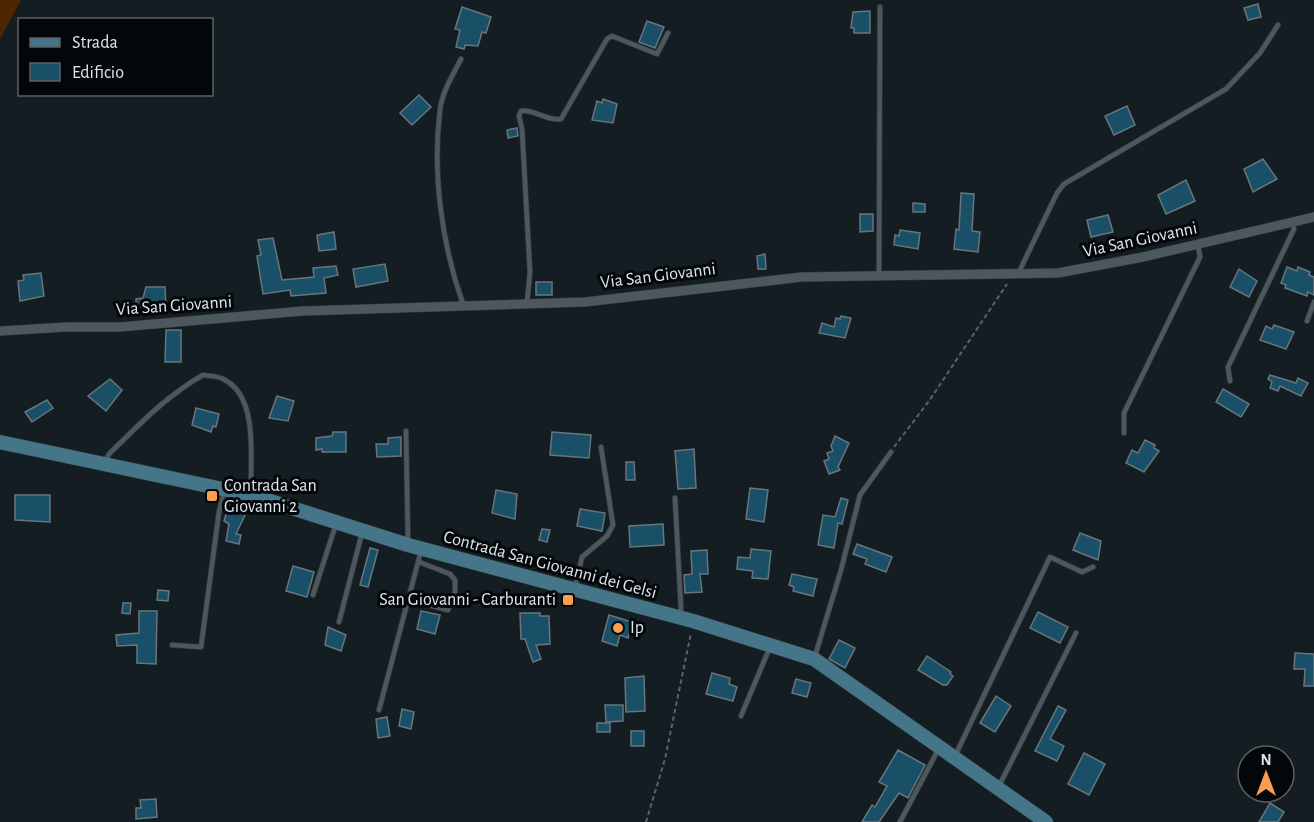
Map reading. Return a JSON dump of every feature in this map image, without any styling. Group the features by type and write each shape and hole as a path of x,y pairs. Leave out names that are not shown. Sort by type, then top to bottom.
{"main road":[{"name":"Contrada San Giovanni dei Gelsi","path":"0,442 251,495 408,545 420,555 678,617 814,658 1046,822"}],"street":[{"name":"Via San Giovanni","path":"0,331 120,327 303,311 463,304 585,302 802,277 1058,273 1198,245 1314,217"}],"lane":[{"path":"879,275 880,7"},
{"path":"1016,274 1056,193 1064,184 1226,89 1255,59 1278,25"},
{"path":"527,303 530,273 522,129 519,116 521,111 527,110 552,121 561,119 607,39 612,36 657,54 668,33"},
{"path":"461,59 440,108 439,190 452,273 463,304"},
{"path":"1230,381 1227,367 1294,229 1292,223"},
{"path":"1124,433 1124,413 1200,257 1198,245"},
{"path":"1307,321 1314,302"},
{"path":"105,463 109,454 162,403 203,375 225,380 239,393 249,412 251,495"},
{"path":"406,431 408,545"},
{"path":"574,591 582,557 607,537 613,525 601,447"},
{"path":"814,658 841,570 860,495 891,452"},
{"path":"172,645 201,647 219,512 225,489"},
{"path":"675,498 681,609 678,617"},
{"path":"313,595 337,522"},
{"path":"339,621 362,530"},
{"path":"380,710 420,555 450,574 455,580 455,592 448,610 429,605"},
{"path":"954,758 1050,556 1082,572 1093,567"},
{"path":"998,789 1076,633"},
{"path":"741,716 771,644"},
{"path":"900,822 940,747"}],"path":[{"path":"891,452 1016,274"},
{"path":"646,822 665,759 693,621"}],"shaded area":[{"path":"0,0 21,0 0,39"}],"building":[{"path":"1258,4 1261,17 1248,20 1244,8"},
{"path":"462,7 491,17 486,33 482,32 478,46 465,45 464,49 456,47 460,30 455,29"},
{"path":"870,11 870,33 854,33 854,28 851,28 853,12"},
{"path":"647,21 664,27 655,48 639,42"},
{"path":"419,95 431,107 412,125 400,113"},
{"path":"603,99 617,104 613,123 592,120 597,101 602,103"},
{"path":"1127,106 1135,125 1114,135 1105,116"},
{"path":"517,128 518,136 508,138 507,130"},
{"path":"1263,159 1277,179 1253,192 1244,169"},
{"path":"1186,180 1195,201 1166,214 1158,195"},
{"path":"961,193 974,194 972,231 980,232 978,252 954,249 956,229 959,230"},
{"path":"913,203 925,204 925,212 913,212"},
{"path":"860,214 873,214 873,231 860,232"},
{"path":"1108,215 1113,232 1091,237 1087,220"},
{"path":"900,230 920,233 918,249 894,245 895,235 899,236"},
{"path":"334,232 336,249 319,251 317,235"},
{"path":"273,238 282,280 314,277 313,268 336,266 338,275 324,278 326,293 291,296 290,290 263,294 257,256 261,255 258,240"},
{"path":"765,254 766,269 758,269 757,256"},
{"path":"385,264 388,281 356,287 353,269"},
{"path":"1287,267 1297,271 1298,267 1310,272 1309,275 1314,277 1314,295 1308,292 1307,296 1285,288 1286,285 1281,283"},
{"path":"1239,269 1257,281 1249,297 1230,287"},
{"path":"41,273 44,296 20,301 18,281 24,280 23,275"},
{"path":"536,282 552,282 552,295 536,295"},
{"path":"146,287 165,287 166,308 136,307 136,299 143,298"},
{"path":"841,316 851,318 845,338 819,333 822,323 834,327 836,318 840,319"},
{"path":"1274,325 1294,332 1286,349 1260,340 1266,326 1272,329"},
{"path":"166,330 181,330 181,362 165,362"},
{"path":"1270,375 1296,383 1298,378 1308,383 1301,396 1280,386 1278,391 1270,388 1272,382 1268,379"},
{"path":"110,379 122,390 106,411 88,396"},
{"path":"1223,389 1249,404 1241,417 1216,402"},
{"path":"277,396 294,401 288,421 269,418"},
{"path":"47,400 53,408 32,422 25,412"},
{"path":"196,408 219,414 216,427 213,426 211,432 192,425"},
{"path":"333,432 346,432 346,452 316,450 316,438 332,436"},
{"path":"552,432 591,435 589,458 550,455"},
{"path":"835,436 849,443 838,467 840,470 829,474 824,461 829,459 827,453 833,451 831,446"},
{"path":"401,437 401,456 377,457 376,444 388,444 388,438"},
{"path":"1145,440 1155,445 1154,448 1159,451 1144,472 1126,463 1132,450 1138,453"},
{"path":"694,449 696,488 678,489 675,451"},
{"path":"626,462 634,462 635,480 626,480"},
{"path":"750,488 768,490 764,522 746,519"},
{"path":"496,490 517,494 515,519 492,513"},
{"path":"15,495 50,495 50,522 15,520"},
{"path":"841,498 848,500 842,524 838,523 834,548 818,545 823,515 835,517"},
{"path":"229,504 247,511 236,534 241,535 239,544 226,541 229,524 224,521"},
{"path":"580,509 605,513 602,531 577,526"},
{"path":"663,524 664,545 630,547 629,526"},
{"path":"542,529 550,530 547,542 539,540"},
{"path":"1080,533 1101,541 1098,560 1073,550"},
{"path":"857,544 892,557 886,572 865,564 867,559 853,554"},
{"path":"370,548 378,550 368,587 360,585"},
{"path":"751,549 771,551 768,579 752,578 753,571 737,569 738,557 750,558"},
{"path":"707,550 708,574 700,574 702,592 685,593 684,575 692,574 691,551"},
{"path":"293,566 314,572 307,597 286,591"},
{"path":"792,574 817,579 813,596 793,591 794,587 789,585"},
{"path":"158,590 169,591 168,601 157,600"},
{"path":"123,603 131,603 130,614 122,613"},
{"path":"139,611 157,611 156,664 137,663 137,645 117,646 116,635 139,633"},
{"path":"421,611 440,615 435,634 417,629"},
{"path":"1038,612 1068,627 1060,643 1030,628"},
{"path":"520,613 540,613 540,616 549,616 550,644 536,645 541,659 533,662 525,639 521,639"},
{"path":"609,615 632,622 628,638 620,635 617,646 602,641"},
{"path":"328,627 346,635 341,651 325,645"},
{"path":"839,640 855,648 845,668 829,659"},
{"path":"1295,653 1314,654 1314,686 1304,686 1305,669 1294,669"},
{"path":"927,656 951,672 953,676 947,685 943,685 918,670"},
{"path":"712,673 730,678 729,684 737,687 733,701 706,694"},
{"path":"644,676 645,711 626,712 625,678"},
{"path":"796,679 811,683 807,697 792,693"},
{"path":"996,696 1011,706 995,732 980,723"},
{"path":"605,705 623,705 623,721 606,722"},
{"path":"1058,706 1066,710 1050,739 1064,746 1057,761 1035,751"},
{"path":"402,709 414,712 411,729 399,726"},
{"path":"387,717 390,736 378,738 376,719"},
{"path":"597,723 610,723 610,732 597,732"},
{"path":"631,731 644,731 644,746 631,746"},
{"path":"898,750 925,765 908,798 899,793 879,822 862,822 872,805 875,807 887,786 879,782"},
{"path":"1084,753 1105,764 1089,795 1068,784"},
{"path":"156,799 157,817 136,819 136,808 141,808 140,800"},
{"path":"1269,804 1284,812 1278,822 1259,822"}],"place":[{"name":"Contrada San Giovanni 2","path":"212,496"},
{"name":"San Giovanni - Carburanti","path":"568,600"},
{"name":"Ip","path":"618,628"}]}
